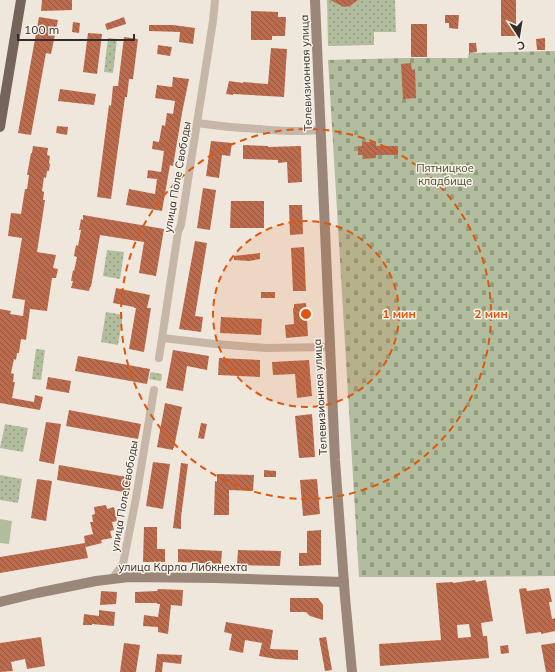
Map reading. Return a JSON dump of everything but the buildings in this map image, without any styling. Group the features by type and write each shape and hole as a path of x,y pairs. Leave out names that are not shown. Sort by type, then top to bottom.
{"main road":[{"path":"0,127 21,0"},
{"name":"Телевизионная улица","path":"315,0 335,460 352,672"},
{"name":"улица Карла Либкнехта","path":"0,602 96,581 129,577 344,582"}],"street":[{"name":"улица Поле Свободы","path":"158,358 178,232 181,225 198,123 216,0"},
{"path":"198,123 237,128 281,131 308,132 320,130"},
{"path":"162,338 266,348 330,347"},
{"name":"улица Поле Свободы","path":"112,579 123,564 136,498 154,390"}],"green space":[{"path":"327,0 395,0 396,32 374,32 374,45 328,46"},
{"path":"108,38 117,39 113,73 104,72"},
{"name":"Пятницкое кладбище","path":"555,51 555,576 359,577 328,60 468,58 469,53"},
{"path":"107,250 124,252 120,279 103,276"},
{"path":"106,312 123,315 118,345 101,342"},
{"path":"36,349 45,350 41,380 32,379"},
{"path":"151,372 162,374 161,381 149,379"},
{"path":"5,424 28,428 23,452 0,448"},
{"path":"0,475 22,479 18,503 0,500"},
{"path":"0,519 12,521 9,544 0,543"}]}
